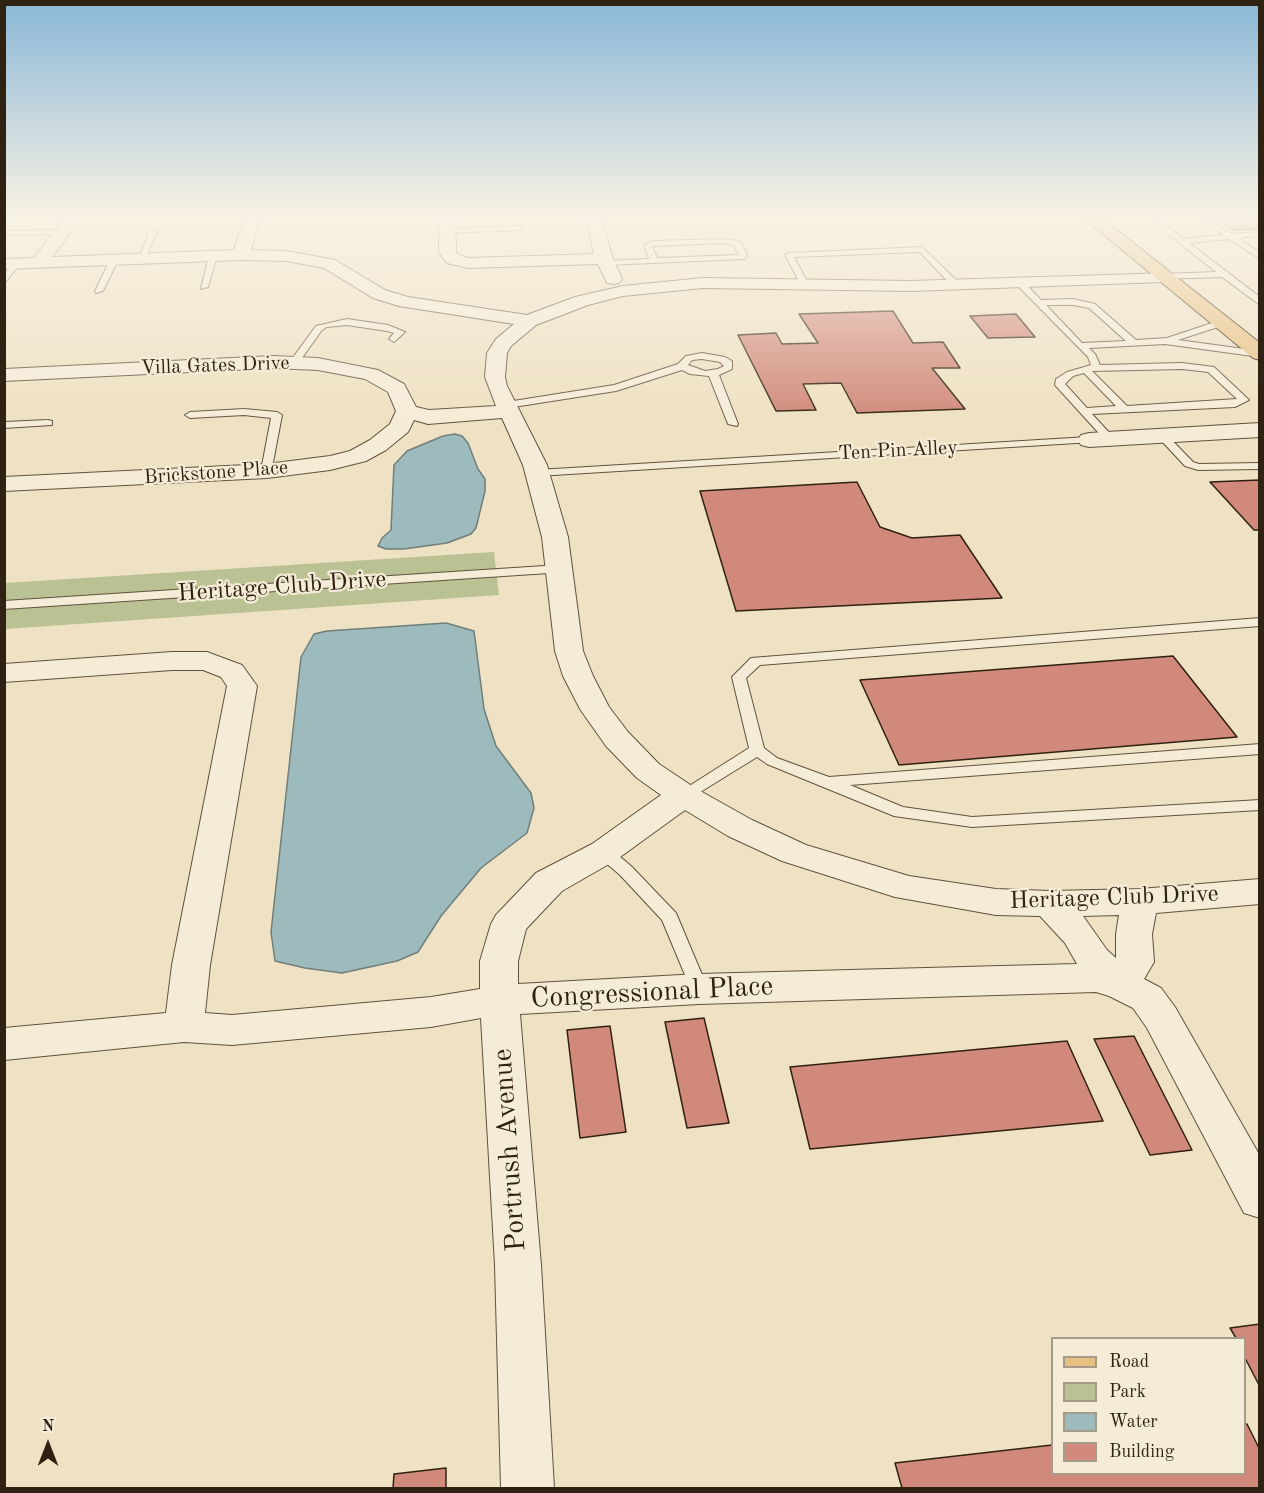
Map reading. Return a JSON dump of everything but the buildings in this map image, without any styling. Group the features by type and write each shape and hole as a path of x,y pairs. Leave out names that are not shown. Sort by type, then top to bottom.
{"main road":[{"path":"1174,285 1259,354"}],"street":[{"path":"363,285 379,294 406,302 418,309 438,314 524,325"},
{"path":"617,285 623,291"},
{"name":"Heritage Club Drive","path":"695,285 623,291 582,301 524,325 503,343 497,353 495,377 537,473 555,537 569,651 594,709 617,739 648,771 683,795 740,828 794,853 843,870 908,888 996,902 1050,904 1140,902 1260,891"},
{"name":"Heritage Club Drive","path":"772,285 854,285"},
{"name":"Villa Gates Drive","path":"4,375 294,363 318,364 371,374 397,388 407,411"},
{"path":"407,411 428,417 506,404"},
{"name":"Brickstone Place","path":"4,484 267,471 330,463 358,456 378,445 400,427 407,411"},
{"name":"Ten Pin Alley","path":"1100,439 1260,430"},
{"path":"4,673 172,661 207,661 232,671 242,686 191,964 184,1027"},
{"name":"Portrush Avenue","path":"527,1488 518,1265 499,1000 499,961 508,924 549,882 604,852 683,795"},
{"path":"1120,984 1135,962 1134,934 1140,902"},
{"path":"1050,904 1078,934 1094,960 1120,984 1147,998 1161,1018 1260,1199"},
{"name":"Congressional Place","path":"4,1044 184,1027 232,1030 431,1012 499,1000 699,989 1096,978 1120,984"}],"lane":[{"path":"99,291 102,285"},
{"path":"1022,285 1092,356 1096,363 1091,369"},
{"path":"1238,285 1260,302"},
{"path":"1039,303 1073,302 1092,306 1134,343"},
{"path":"294,363 319,328 325,325 347,322 388,328 400,332 394,339"},
{"path":"1165,341 1221,323"},
{"path":"1080,346 1165,341 1259,354"},
{"path":"506,404 616,388 683,366 697,373 713,374 726,370 729,364 722,358 701,351 689,358 683,366"},
{"path":"1084,411 1235,404 1244,400 1211,369 1182,366 1091,369 1070,374 1060,381 1060,385 1084,411 1100,439"},
{"path":"1091,369 1124,409"},
{"path":"713,374 733,424"},
{"path":"190,415 244,412 277,416 267,471"},
{"path":"4,425 48,423"},
{"path":"1162,436 1189,464 1198,467 1260,466"},
{"name":"Ten Pin Alley","path":"537,473 1100,439"},
{"name":"Heritage Club Drive","path":"4,605 560,569"},
{"path":"1260,622 756,661 739,677 758,750 772,761 900,812 972,822 1260,805"},
{"path":"828,782 1260,749"},
{"path":"683,795 758,750"},
{"path":"604,852 626,871 670,917 699,989"}],"green space":[{"path":"494,552 499,595 5,629 5,583"}],"water":[{"path":"455,434 462,436 468,443 478,469 485,479 485,491 476,528 471,534 447,543 404,549 386,549 378,546 382,538 391,530 394,465 407,451 443,436"},
{"path":"446,623 474,631 484,709 496,746 531,793 534,808 527,833 481,868 441,916 418,952 397,961 342,973 275,961 271,932 301,657 314,634 327,631"}]}
